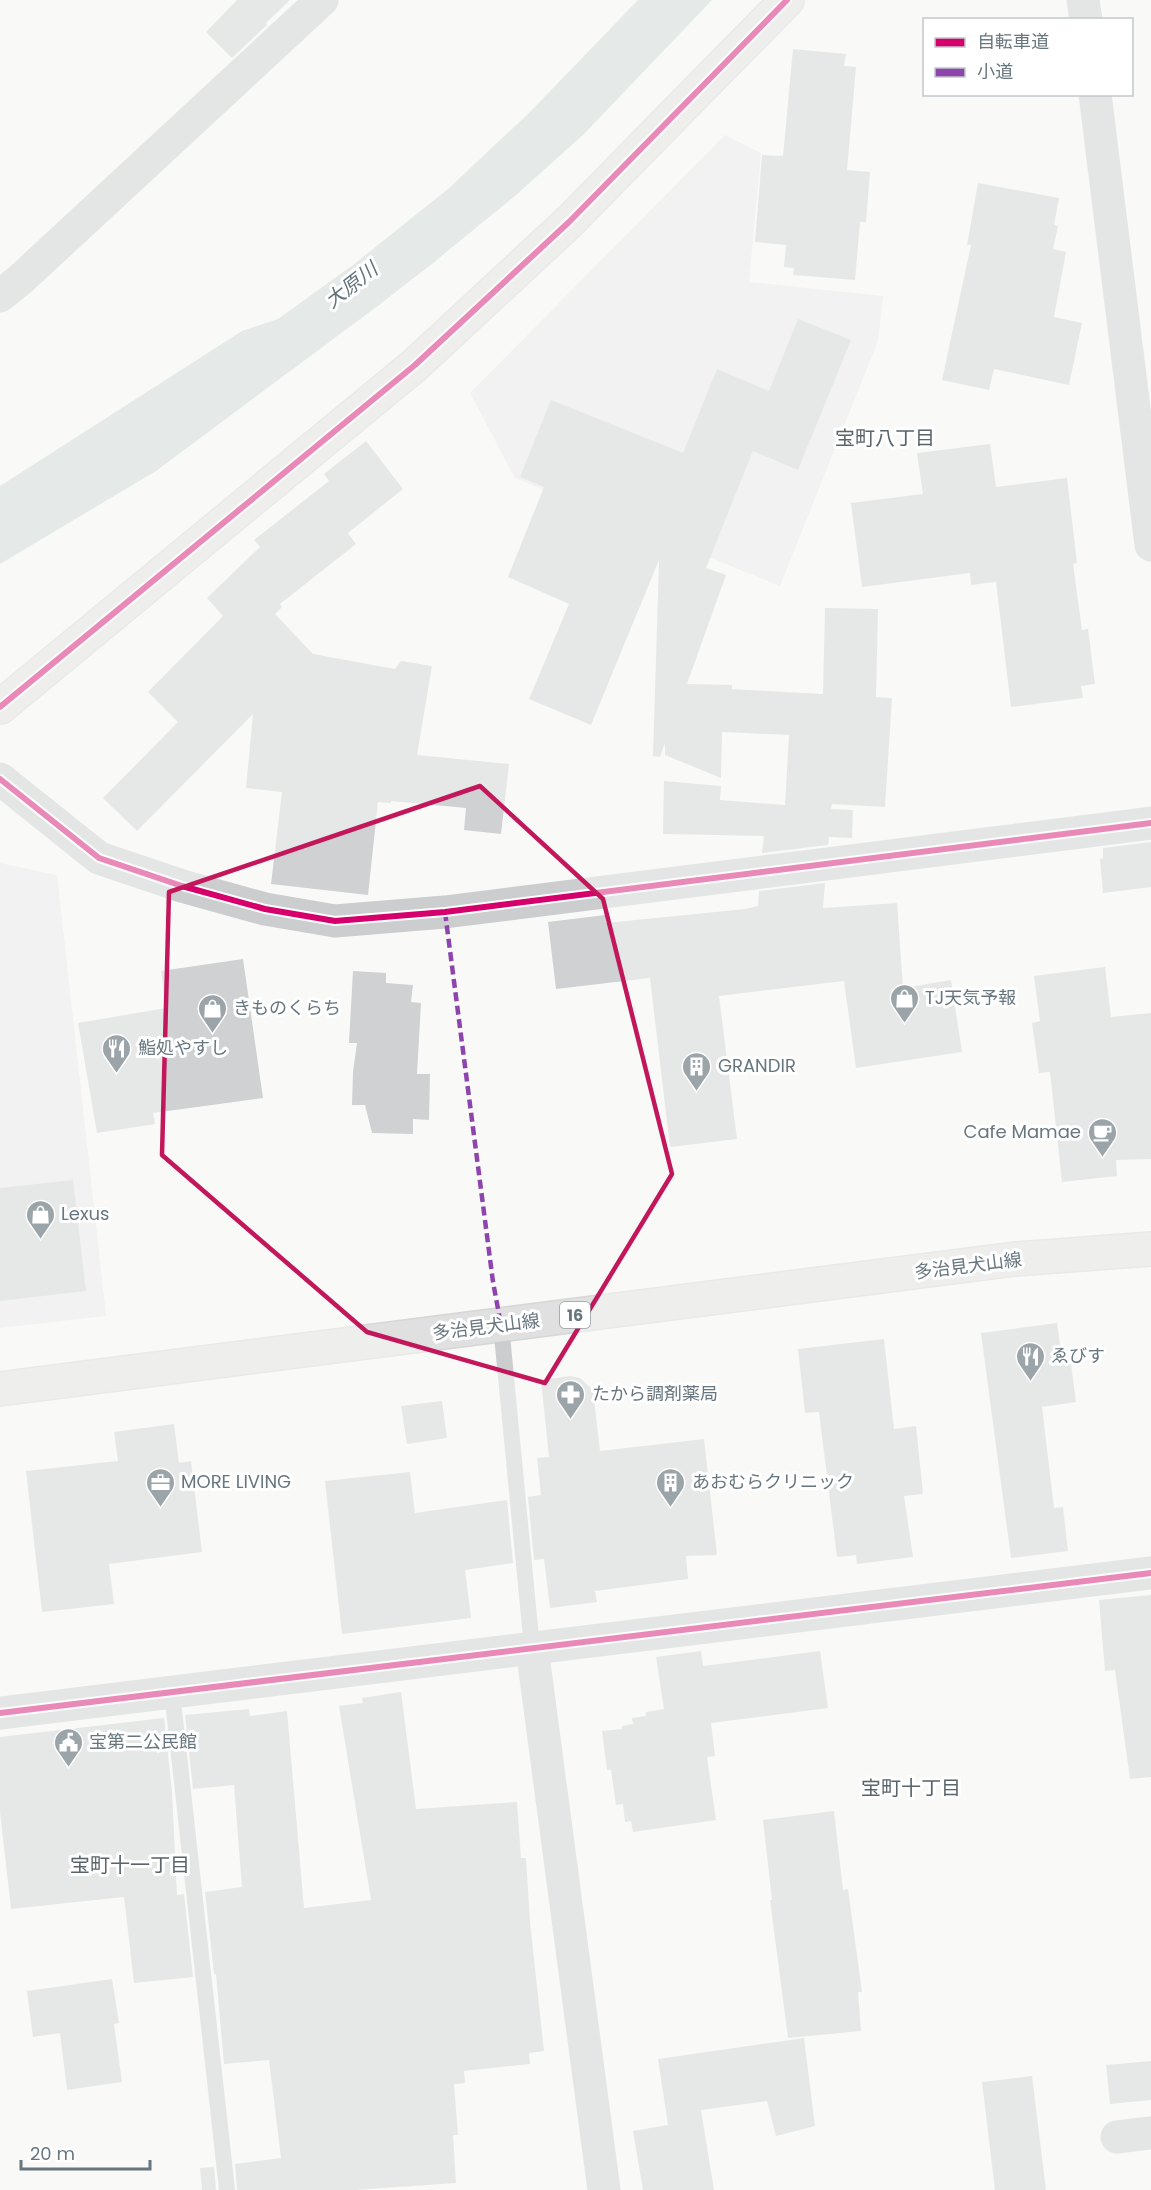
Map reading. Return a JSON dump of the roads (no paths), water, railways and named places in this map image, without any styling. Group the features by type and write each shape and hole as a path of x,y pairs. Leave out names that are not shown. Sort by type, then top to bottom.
{"main road":[{"path":"0,707 415,365 569,222 787,0"},
{"name":"多治見犬山線","path":"0,1389 1015,1259 1151,1249"}],"street":[{"path":"0,296 30,271 322,0"},
{"path":"1083,0 1086,18"},
{"path":"1095,96 1151,545"},
{"path":"0,779 99,858 182,886 265,909 335,921 445,912 1151,823"},
{"path":"0,1713 1151,1573"},
{"path":"532,1648 604,2190"},
{"path":"1117,2137 1151,2133"}],"lane":[{"path":"501,1325 532,1648"},
{"path":"172,1692 227,2190"}],"water":[{"name":"大原川","path":"638,0 712,0 584,134 516,195 433,263 156,471 0,564 0,486 242,331 278,319 353,265 448,189 529,113"}],"place":[{"name":"TJ天気予報","path":"904,1024"},
{"name":"きものくらち","path":"212,1034"},
{"name":"鮨処やすし","path":"117,1074"},
{"name":"GRANDIR","path":"697,1092"},
{"name":"Cafe Mamae","path":"1102,1158"},
{"name":"Lexus","path":"40,1240"},
{"name":"ゑびす","path":"1030,1382"},
{"name":"たから調剤薬局","path":"571,1420"},
{"name":"MORE LIVING","path":"160,1508"},
{"name":"あおむらクリニック","path":"671,1508"},
{"name":"宝第二公民館","path":"68,1768"}],"district":[{"name":"宝町八丁目","path":"885,438"},
{"name":"宝町十丁目","path":"911,1788"},
{"name":"宝町十一丁目","path":"130,1865"}]}
